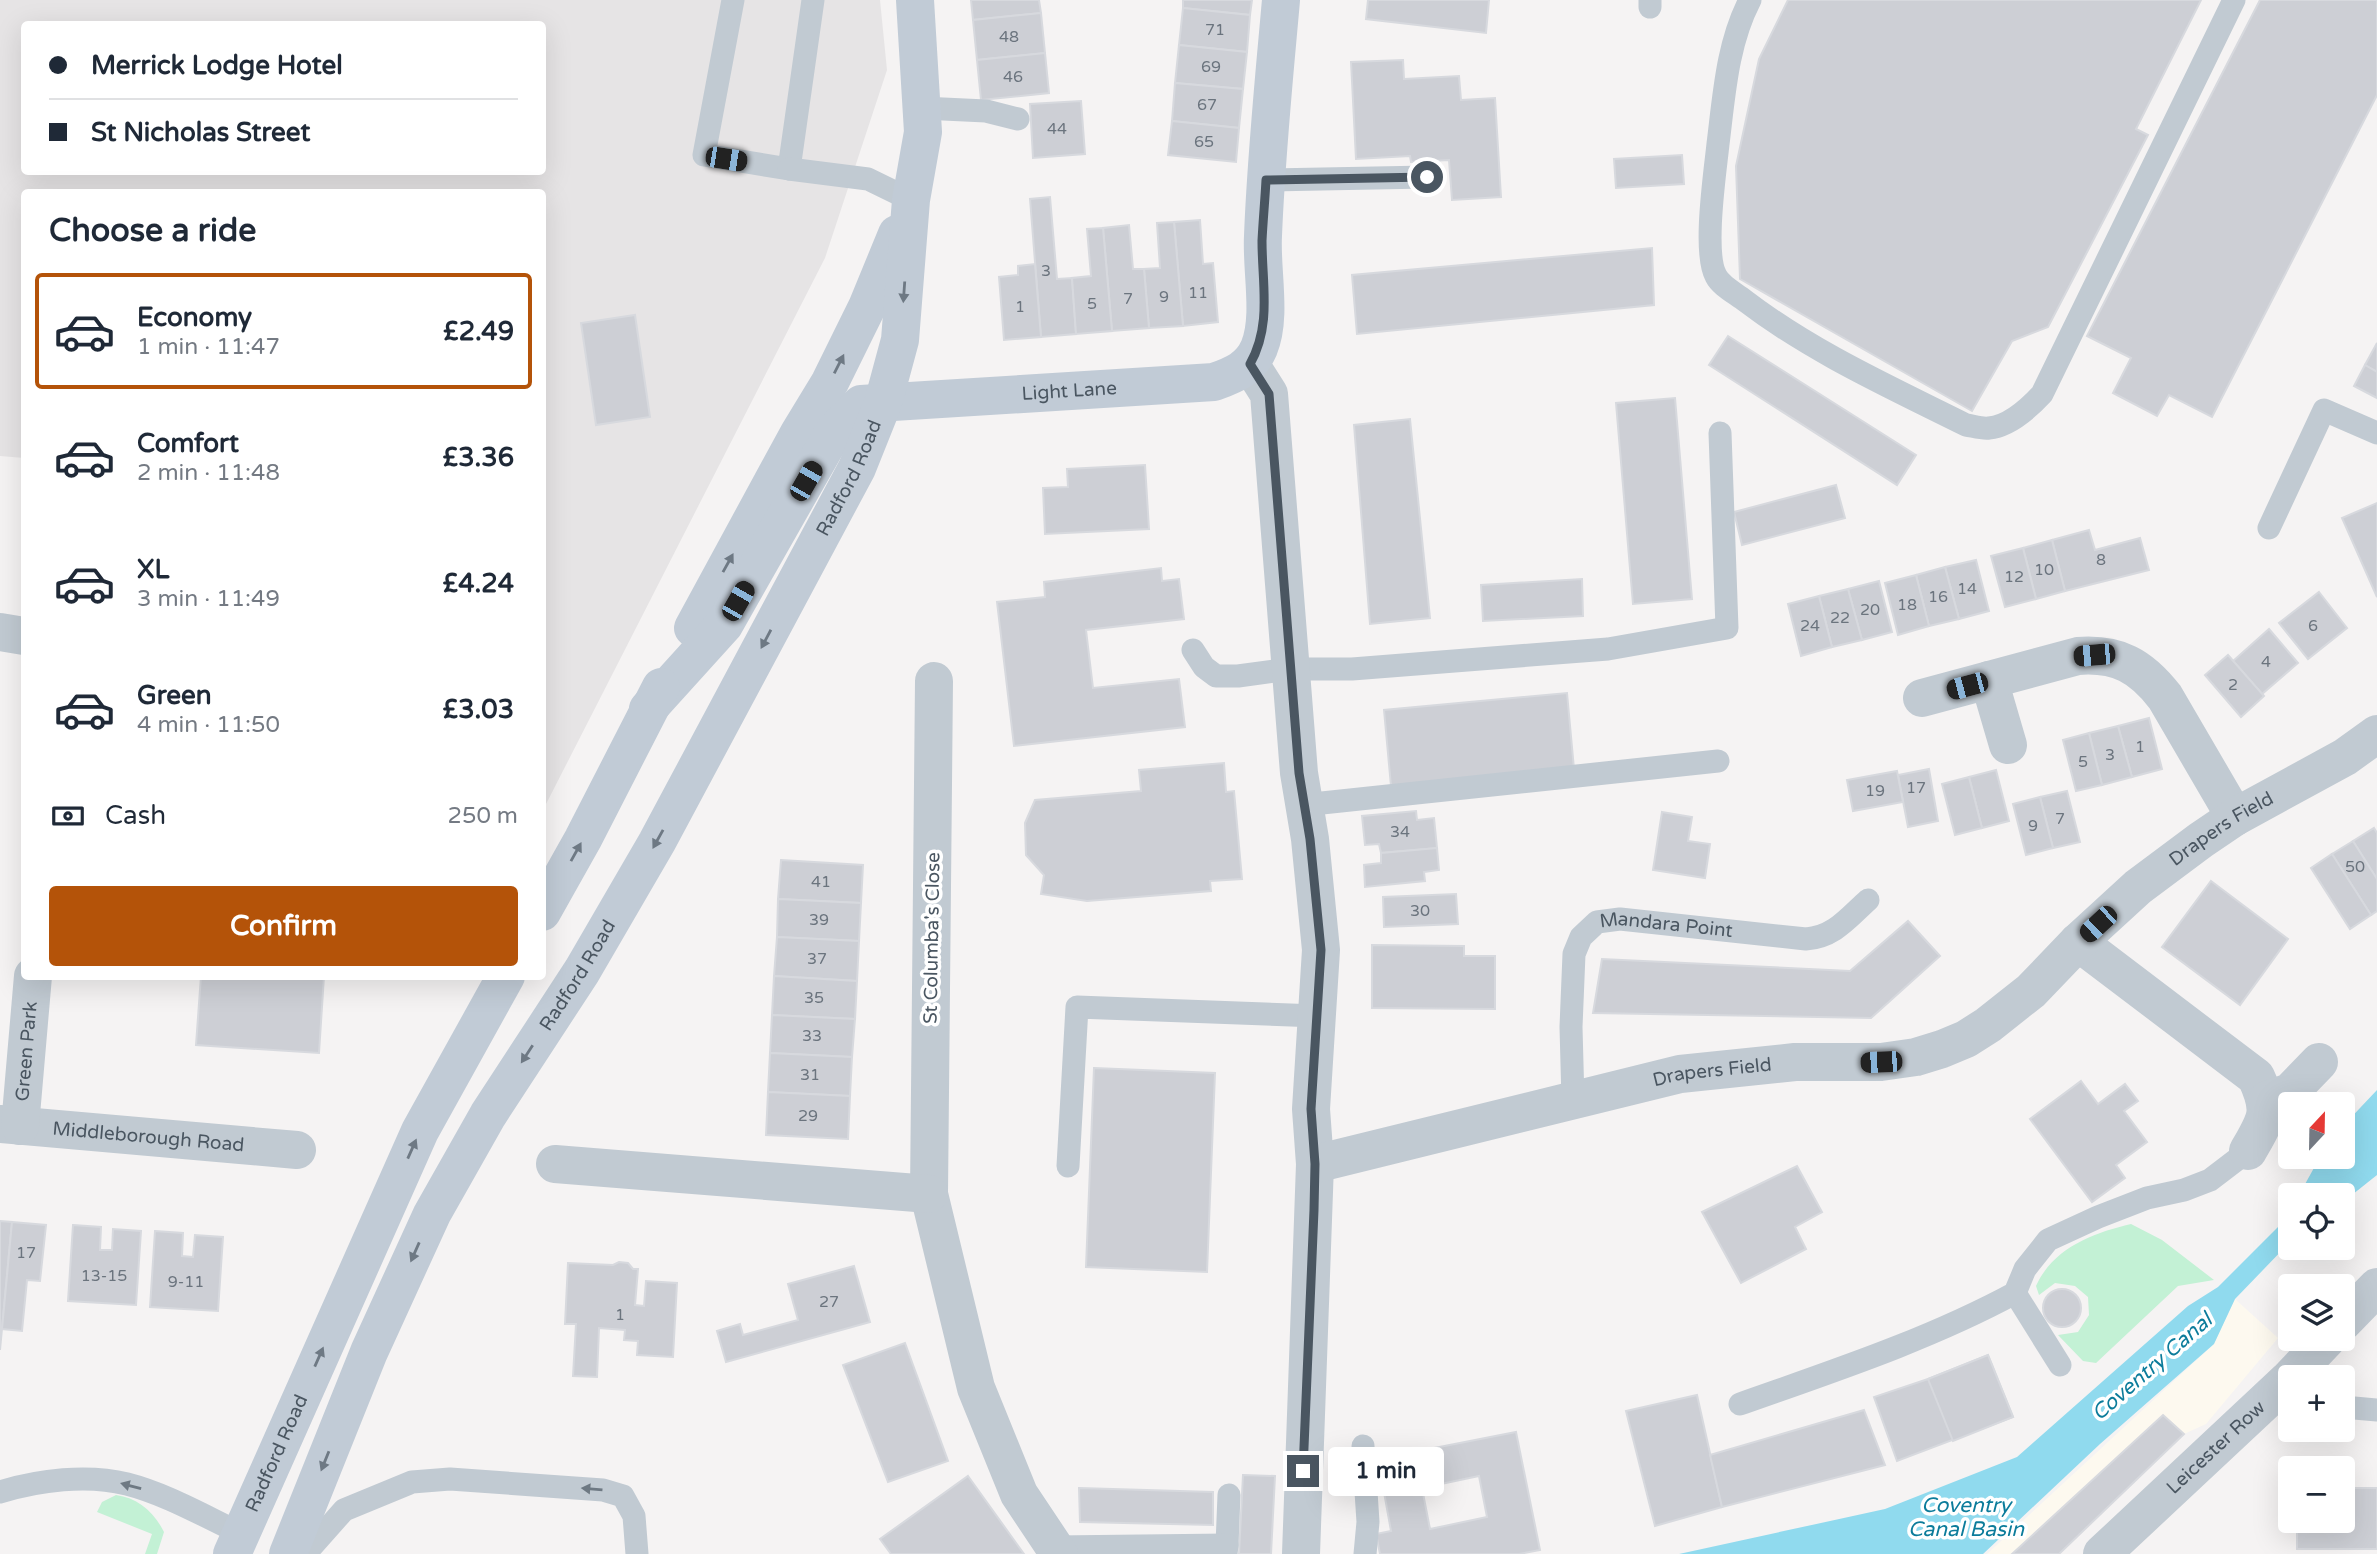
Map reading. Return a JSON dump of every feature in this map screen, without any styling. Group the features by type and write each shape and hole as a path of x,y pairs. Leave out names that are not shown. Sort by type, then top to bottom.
{"main road":[{"name":"Radford Road","path":"288,1554 369,1352 432,1214 488,1115 582,971 657,842 857,468 883,403 900,340 911,200 923,132 915,0"},
{"path":"1250,364 1259,348 1265,327 1262,240 1281,0"},
{"name":"Radford Road","path":"546,905 583,839 648,709 799,433 830,382 867,307 911,200"},
{"name":"Light Lane","path":"883,403 1214,382 1233,375 1250,364"},
{"name":"Radford Road","path":"648,709 724,625 833,433 861,404 883,403"},
{"name":"Radford Road","path":"236,1543 420,1132 504,980"}],"street":[{"path":"1250,364 1269,394 1290,669 1321,950 1311,1109 1315,1164 1301,1554"},
{"path":"0,632 21,636"},
{"path":"1922,698 2078,656 2112,657 2143,672 2165,697 2235,817"},
{"path":"1989,680 2008,745"},
{"name":"St Columba's Close","path":"934,681 929,1194 976,1388 1019,1494 1057,1551"},
{"name":"Drapers Field","path":"1315,1164 1680,1074 1795,1062 1881,1062 1916,1057 1942,1049 1977,1032 2031,991 2078,942 2138,887 2235,817 2344,757 2377,734"},
{"path":"2078,942 2256,1077 2267,1100 2266,1116 2248,1151"},
{"name":"Green Park","path":"10,1125 32,980"},
{"path":"2267,1100 2290,1092 2319,1062"},
{"name":"Middleborough Road","path":"10,1125 297,1150"},
{"path":"555,1164 929,1194"},
{"path":"2355,1310 2377,1287"},
{"name":"Leicester Row","path":"2102,1554 2278,1389"}],"lane":[{"path":"733,0 704,155 868,179 911,200"},
{"path":"789,169 813,0"},
{"path":"1750,0 1741,17 1726,75 1710,251 1717,279 1754,308 1825,355 1966,425 1989,429 2010,421 2029,408 2042,394 2234,0"},
{"path":"922,108 986,111 1018,119"},
{"path":"1266,180 1427,177"},
{"path":"2269,528 2324,410 2377,433"},
{"path":"1193,650 1204,667 1216,676 1290,669 1353,669 1608,649 1727,628 1720,433"},
{"path":"1303,805 1718,761"},
{"name":"Mandara Point","path":"1573,1101 1571,1027 1574,954 1581,937 1597,922 1620,919 1806,939 1822,938 1868,900"},
{"path":"1068,1166 1077,1007 1318,1016"},
{"path":"1740,1404 1966,1320 2015,1293 2025,1269 2048,1240 2147,1198 2184,1190 2210,1180 2248,1151"},
{"path":"2015,1293 2060,1366"},
{"path":"2355,1408 2377,1410"},
{"path":"1363,1446 1368,1522 1365,1554"},
{"path":"305,1554 344,1510 412,1482 450,1479 603,1490 623,1496 634,1516 637,1554"},
{"path":"0,1492 31,1484 69,1480 125,1483 149,1491 236,1543"},
{"path":"1057,1551 1227,1550 1229,1495"}],"shaded area":[{"path":"0,0 880,0 887,70 825,258 546,804 546,189 21,189 21,458 0,456"},
{"path":"2235,1299 2278,1338 2206,1424 2184,1434 2059,1554 1987,1554 2214,1344"}],"green space":[{"path":"2131,1224 2162,1240 2214,1280 2178,1286 2096,1363 2083,1361 2058,1335 2078,1332 2089,1315 2088,1297 2075,1286 2055,1283 2039,1295 2036,1286 2053,1262 2076,1244"},
{"path":"116,1495 138,1503 150,1512 160,1525 164,1532 157,1554 145,1554 152,1534 97,1512 102,1502"}],"water":[{"path":"2377,1090 2377,1175 2355,1192 2355,1183 2306,1183 2313,1169 2356,1169 2356,1112"},
{"name":"Coventry Canal Basin","path":"2278,1227 2278,1254 2235,1299 2214,1344 2100,1444 1983,1554 1679,1554 1885,1509 2017,1457 2188,1306 2218,1287"}],"building":[{"path":"971,0 1039,0 1041,13 973,20"},
{"path":"1183,0 1252,0 1250,15 1183,8"},
{"path":"1368,0 1489,0 1486,33 1366,19"},
{"path":"1788,0 2201,0 2136,129 2148,135 2048,327 2012,341 1972,411 1740,279 1736,166 1759,59"},
{"path":"2260,0 2377,0 2377,95 2212,417 2169,395 2157,416 2113,393 2131,358 2087,336"},
{"path":"1183,8 1250,15 1247,52 1179,45"},
{"path":"1041,13 1045,53 977,60 973,20"},
{"path":"1179,45 1247,52 1243,89 1175,83"},
{"path":"1045,53 1049,93 981,100 977,60"},
{"path":"1403,60 1404,79 1459,76 1461,100 1495,98 1501,197 1452,200 1449,160 1411,162 1410,156 1356,159 1351,62"},
{"path":"1175,83 1243,89 1239,128 1172,121"},
{"path":"1081,101 1085,154 1033,158 1030,104"},
{"path":"1172,121 1239,128 1236,162 1168,155"},
{"path":"1682,155 1684,184 1616,188 1614,159"},
{"path":"1050,197 1057,279 1072,278 1076,334 1041,337 1030,199"},
{"path":"1200,220 1203,264 1213,263 1218,322 1183,326 1174,222"},
{"path":"1174,222 1183,326 1149,328 1144,269 1160,268 1157,223"},
{"path":"1129,225 1133,269 1144,269 1149,328 1112,331 1103,228"},
{"path":"1103,228 1112,331 1076,334 1072,278 1091,276 1087,229"},
{"path":"1652,248 1654,305 1357,334 1352,275"},
{"path":"1035,264 1041,337 1004,340 999,277 1018,275 1018,266"},
{"path":"635,315 650,417 596,425 581,323"},
{"path":"1728,336 1916,455 1897,485 1709,365"},
{"path":"2377,343 2377,372 2365,365"},
{"path":"2365,365 2377,372 2377,398 2354,386"},
{"path":"1675,398 1692,599 1633,604 1616,403"},
{"path":"1410,419 1430,618 1370,624 1354,425"},
{"path":"1145,465 1149,529 1045,534 1043,488 1068,487 1067,469"},
{"path":"1836,485 1845,518 1742,545 1734,512"},
{"path":"2377,503 2377,597 2342,518"},
{"path":"2089,530 2095,550 2140,538 2149,570 2065,591 2052,540"},
{"path":"2052,540 2065,591 2036,599 2023,548"},
{"path":"2023,548 2036,599 2005,607 1991,556"},
{"path":"1976,560 1989,611 1959,619 1945,567"},
{"path":"1945,567 1959,619 1929,626 1916,575"},
{"path":"1161,568 1162,581 1179,579 1184,619 1086,630 1093,688 1179,679 1185,727 1014,746 997,602 1045,597 1044,582"},
{"path":"1916,575 1929,626 1898,635 1885,583"},
{"path":"1582,579 1583,616 1483,621 1481,585"},
{"path":"1879,581 1892,632 1862,640 1848,589"},
{"path":"1848,589 1862,640 1832,647 1819,596"},
{"path":"2319,592 2347,628 2308,659 2279,623"},
{"path":"1819,596 1832,647 1801,656 1788,604"},
{"path":"2269,629 2298,663 2262,694 2233,661"},
{"path":"2228,655 2264,696 2241,717 2205,675"},
{"path":"1567,693 1574,769 1391,786 1384,710"},
{"path":"2149,718 2162,769 2132,777 2118,726"},
{"path":"2118,726 2132,777 2102,785 2089,733"},
{"path":"2089,733 2102,785 2076,791 2063,740"},
{"path":"1224,763 1226,792 1234,791 1242,879 1210,881 1211,891 1087,901 1041,894 1044,875 1026,855 1025,823 1035,800 1141,791 1139,770"},
{"path":"1929,769 1938,821 1908,827 1898,775"},
{"path":"1996,770 2009,821 1982,828 1969,777"},
{"path":"1897,771 1903,802 1853,811 1847,780"},
{"path":"1969,777 1982,828 1955,835 1942,784"},
{"path":"2067,791 2080,842 2053,848 2040,797"},
{"path":"2040,797 2053,848 2026,855 2013,804"},
{"path":"1416,811 1417,820 1434,818 1437,848 1381,853 1379,844 1365,845 1362,816"},
{"path":"1662,812 1692,817 1688,841 1710,844 1705,878 1653,870"},
{"path":"2374,828 2377,833 2377,879 2353,841"},
{"path":"2353,841 2377,879 2377,911 2371,915 2332,854"},
{"path":"1437,848 1439,870 1424,872 1425,881 1365,887 1364,865 1381,863 1381,853"},
{"path":"2332,854 2371,915 2350,929 2311,868"},
{"path":"781,860 863,865 861,903 778,899"},
{"path":"2211,881 2288,939 2240,1005 2162,947"},
{"path":"1456,894 1458,924 1384,927 1383,897"},
{"path":"778,899 861,903 859,941 777,937"},
{"path":"1908,921 1940,956 1871,1018 1593,1013 1602,959 1850,971"},
{"path":"777,937 859,941 857,981 774,976"},
{"path":"1372,945 1464,946 1464,956 1495,956 1495,1009 1372,1008"},
{"path":"774,976 857,981 855,1019 772,1015"},
{"path":"201,980 324,980 319,1053 196,1045"},
{"path":"772,1015 855,1019 852,1057 770,1053"},
{"path":"770,1053 852,1057 850,1096 768,1092"},
{"path":"1094,1068 1215,1073 1207,1272 1086,1267"},
{"path":"2081,1081 2098,1104 2125,1084 2138,1101 2124,1111 2147,1142 2116,1165 2125,1178 2092,1202 2030,1119"},
{"path":"768,1092 850,1096 848,1139 766,1135"},
{"path":"1797,1166 1822,1212 1795,1227 1806,1249 1741,1283 1702,1212"},
{"path":"0,1221 12,1222 0,1350"},
{"path":"12,1222 46,1225 40,1281 27,1280 22,1331 2,1329"},
{"path":"73,1225 101,1227 100,1250 112,1250 113,1229 141,1231 136,1305 68,1301"},
{"path":"155,1231 183,1233 182,1256 193,1257 195,1235 223,1237 218,1311 150,1307"},
{"path":"619,1262 628,1263 633,1269 638,1269 635,1305 644,1306 646,1281 677,1283 673,1357 637,1355 638,1341 624,1340 625,1330 599,1328 597,1377 573,1376 576,1324 565,1324 568,1263 613,1265"},
{"path":"854,1266 870,1322 726,1362 717,1331 740,1324 743,1335 798,1320 788,1284"},
{"path":"2062,1289 2075,1295 2081,1308 2075,1321 2062,1327 2049,1321 2043,1308 2049,1295"},
{"path":"905,1343 948,1461 888,1482 843,1365"},
{"path":"1988,1355 2013,1417 1897,1461 1874,1397"},
{"path":"1988,1355 2013,1417 1953,1441 1928,1379"},
{"path":"1697,1395 1722,1507 1655,1526 1626,1411"},
{"path":"1864,1410 1885,1465 1722,1507 1710,1455"},
{"path":"2163,1415 2184,1434 2059,1554 2012,1554"},
{"path":"1516,1432 1540,1550 1519,1554 1380,1554 1376,1534 1391,1531 1378,1459","holes":["1479,1476 1487,1517 1430,1529 1422,1488"]},
{"path":"1243,1475 1275,1476 1271,1554 1239,1554"},
{"path":"968,1476 1024,1554 891,1554 880,1539"},
{"path":"1079,1488 1213,1492 1213,1525 1080,1522"},
{"path":"2355,1488 2377,1488 2377,1549 2297,1549 2297,1533 2355,1533"}],"route":[{"path":"1303,1471 1314,1210 1315,1164 1311,1109 1321,950 1310,839 1299,773 1269,394 1250,364 1259,348 1265,327 1262,240 1266,180 1427,177"}],"water label":[{"name":"Coventry Canal","path":"2152,1367"}]}
